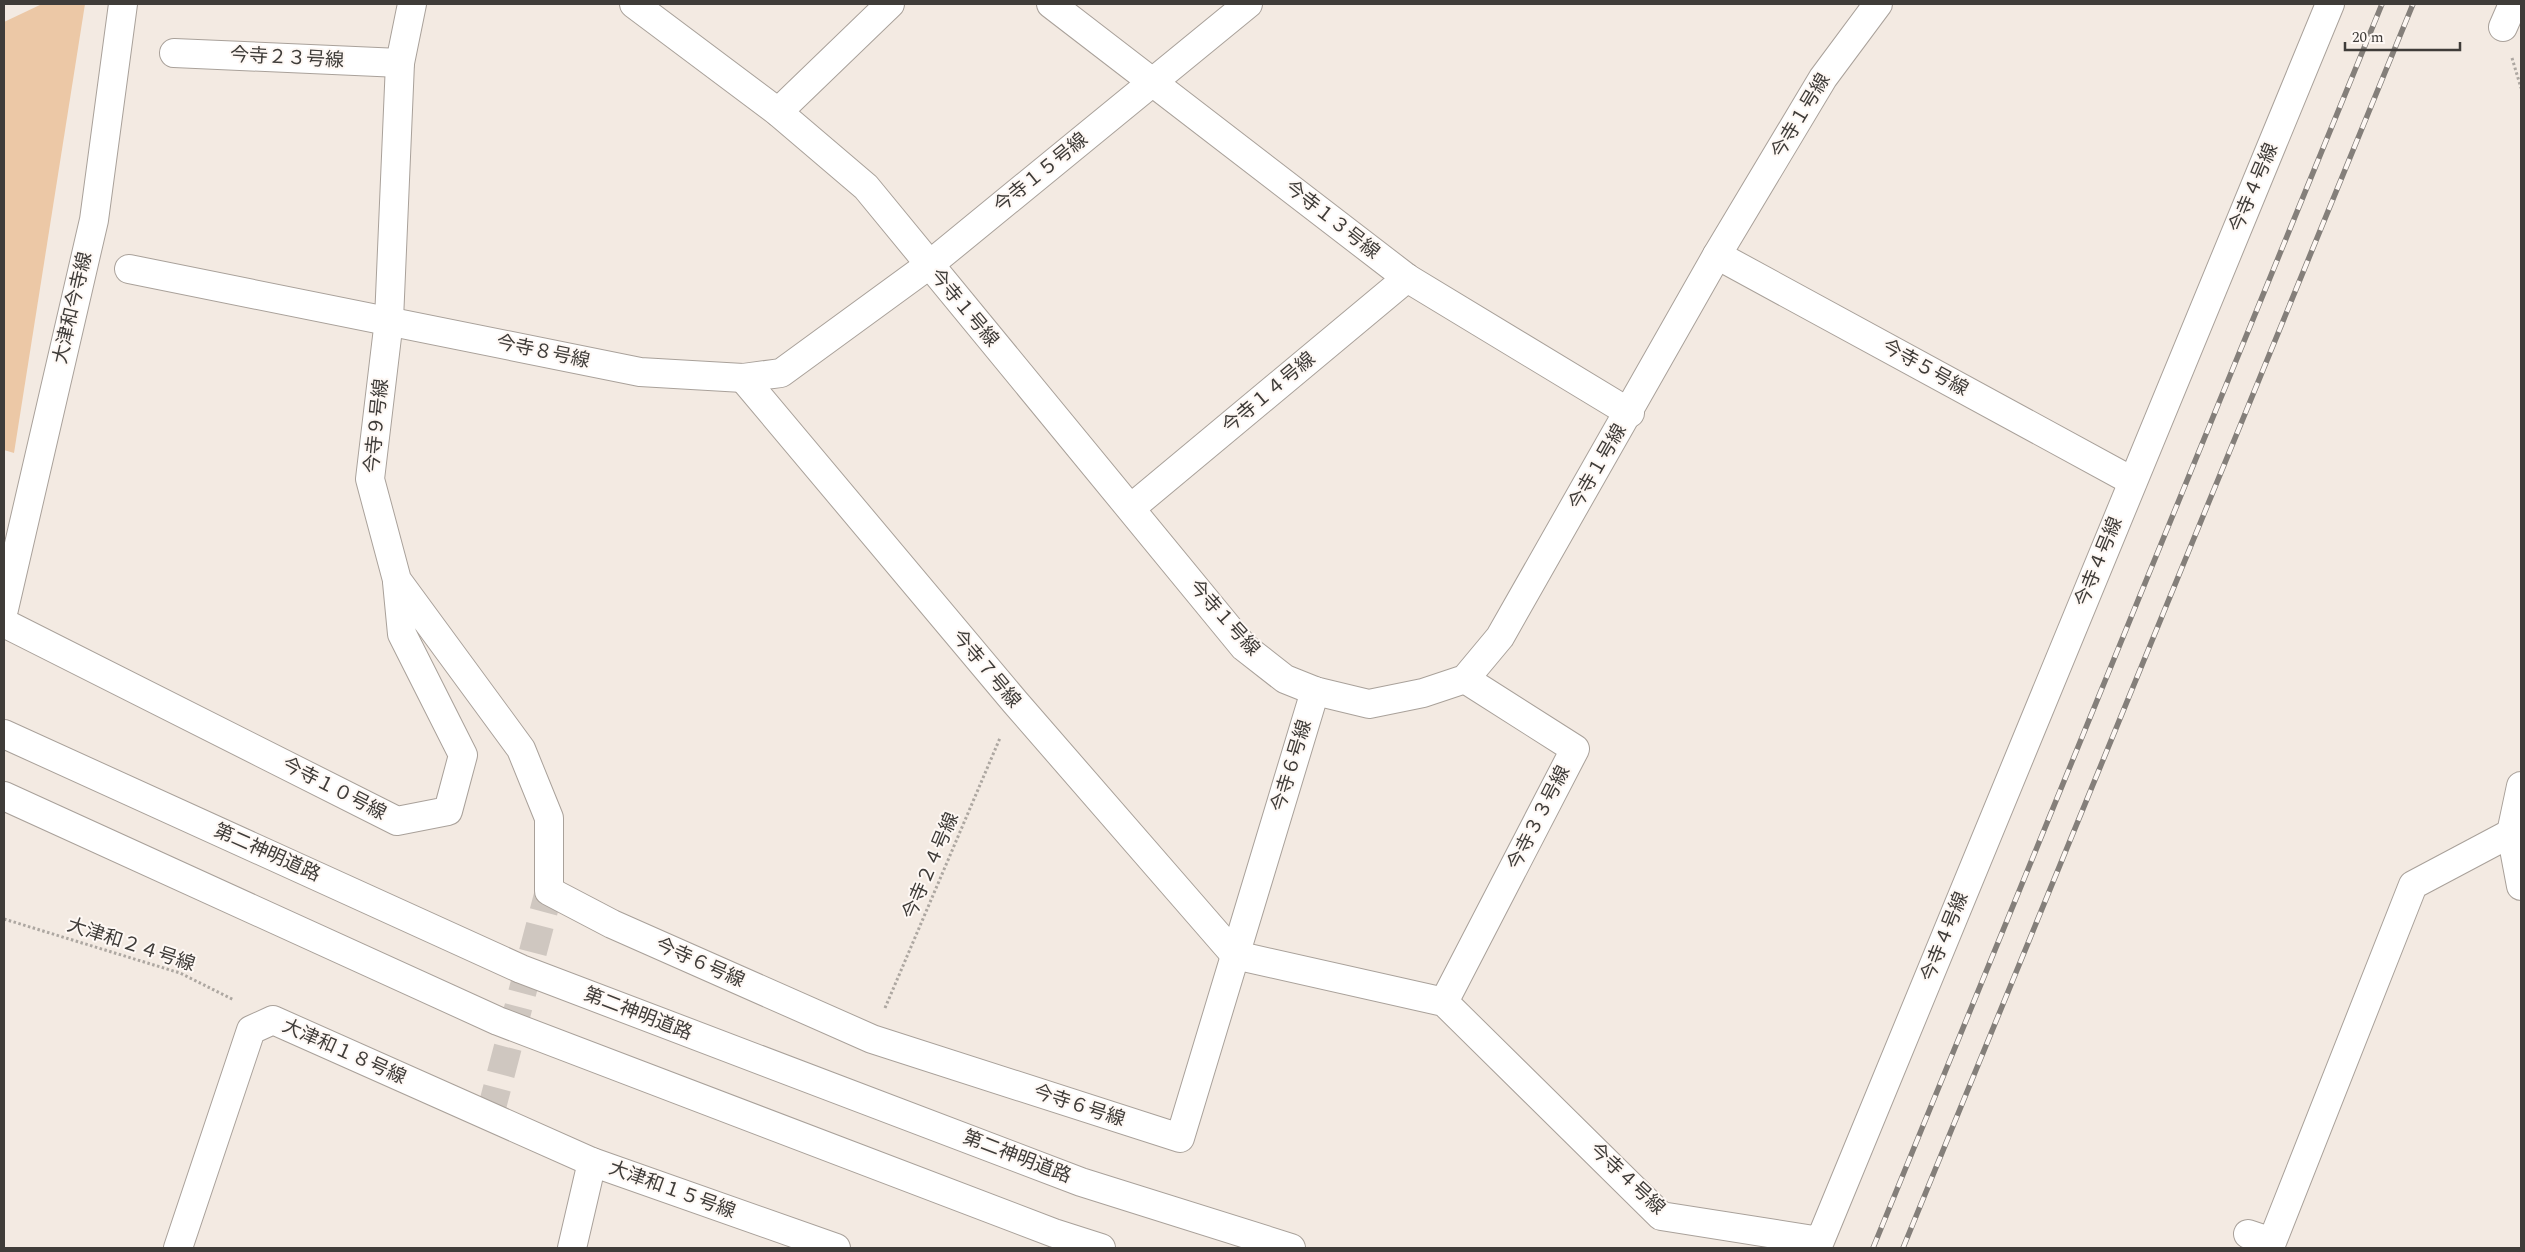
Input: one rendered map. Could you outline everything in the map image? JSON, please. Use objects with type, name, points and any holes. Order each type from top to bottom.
[{"type":"main road","name":"大津和今寺線","points":[[4,608],[94,220],[122,4]]},
{"type":"main road","name":"今寺９号線","points":[[412,4],[400,63],[389,320],[370,480],[397,580],[521,749],[549,818],[549,891]]},
{"type":"main road","name":"今寺１号線","points":[[634,4],[778,112],[866,187],[1244,646],[1286,679],[1315,691],[1369,704],[1423,693],[1465,679],[1500,637],[1630,413],[1717,255],[1823,78],[1878,4]]},
{"type":"main road","points":[[778,112],[890,4]]},
{"type":"main road","name":"今寺１３号線","points":[[1050,4],[1407,278],[1630,413]]},
{"type":"main road","name":"今寺１５号線","points":[[929,265],[1248,4]]},
{"type":"main road","name":"今寺４号線","points":[[1444,1002],[1661,1216],[1819,1245],[2330,4]]},
{"type":"main road","name":"今寺２３号線","points":[[174,53],[400,63]]},
{"type":"main road","name":"今寺５号線","points":[[1717,255],[2132,481]]},
{"type":"main road","name":"今寺８号線","points":[[129,268],[640,372],[743,378],[781,373],[929,265]]},
{"type":"main road","name":"今寺１４号線","points":[[1131,508],[1407,278]]},
{"type":"main road","name":"今寺７号線","points":[[743,378],[1014,702],[1235,954]]},
{"type":"main road","name":"今寺１０号線","points":[[4,623],[397,821],[448,811],[463,756],[402,634],[397,580]]},
{"type":"main road","name":"今寺３３号線","points":[[1444,1002],[1575,748],[1465,679]]},
{"type":"main road","name":"今寺６号線","points":[[549,891],[612,924],[872,1040],[1180,1138],[1315,691]]},
{"type":"main road","name":"第二神明道路","points":[[4,734],[521,969],[1081,1182],[1291,1248]]},
{"type":"main road","points":[[2521,786],[2511,833],[2521,886]]},
{"type":"main road","points":[[4,796],[498,1021],[1054,1233],[1101,1248]]},
{"type":"main road","points":[[2248,1234],[2272,1242],[2413,885],[2511,833]]},
{"type":"main road","points":[[1235,954],[1444,1002]]},
{"type":"main road","name":"大津和１８号線","points":[[178,1248],[251,1030],[272,1020],[592,1162]]},
{"type":"main road","name":"大津和１５号線","points":[[572,1248],[592,1162],[836,1248]]},
{"type":"path","name":"今寺２４号線","points":[[872,1040],[1014,702]]},
{"type":"path","name":"大津和２４号線","points":[[4,919],[180,973],[272,1020]]},
{"type":"shaded area","points":[[42,4],[85,4],[14,453],[4,450],[4,22]]},
{"type":"tunnel","points":[[490,1115],[549,891]]},
{"type":"railway","points":[[1873,1248],[2382,4]]},
{"type":"railway","points":[[1903,1248],[2413,4]]}]
